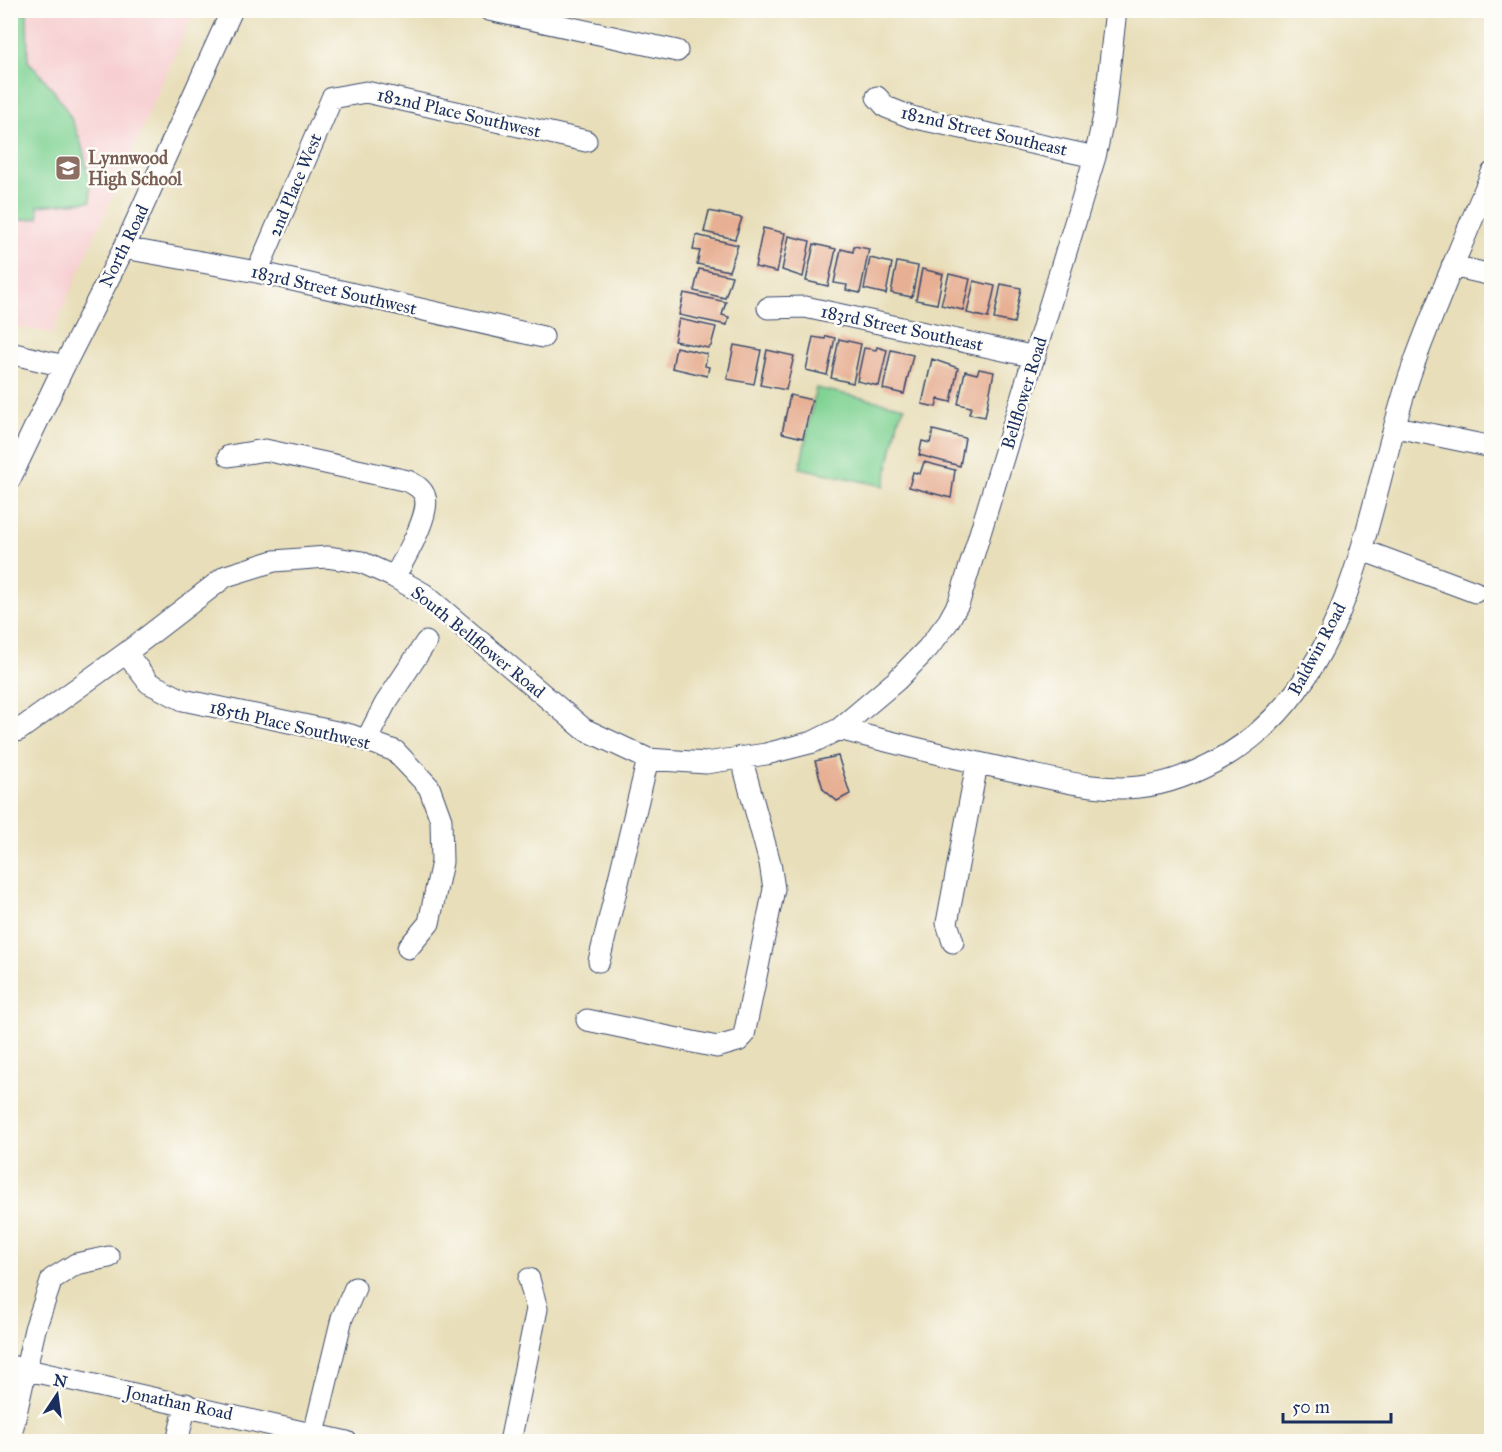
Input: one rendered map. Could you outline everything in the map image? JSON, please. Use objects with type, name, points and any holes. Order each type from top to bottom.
[{"type":"street","name":"North Road","points":[[10,479],[124,248],[232,10]]},
{"type":"street","points":[[489,10],[677,51]]},
{"type":"street","name":"Bellflower Road","points":[[839,729],[897,680],[928,648],[948,622],[959,602],[1095,157],[1104,116],[1116,10]]},
{"type":"street","name":"182nd Place Southwest","points":[[332,98],[366,92],[586,141]]},
{"type":"street","name":"2nd Place West","points":[[257,272],[332,98]]},
{"type":"street","name":"182nd Street Southeast","points":[[877,98],[886,107],[911,117],[1095,157]]},
{"type":"street","name":"Baldwin Road","points":[[839,729],[977,764],[1073,783],[1119,788],[1168,783],[1210,765],[1261,732],[1290,702],[1324,644],[1362,550],[1412,369],[1491,173]]},
{"type":"street","name":"183rd Street Southwest","points":[[124,248],[257,272],[543,338]]},
{"type":"street","points":[[1452,266],[1491,275]]},
{"type":"street","name":"183rd Street Southeast","points":[[768,308],[805,307],[1035,357]]},
{"type":"street","points":[[10,353],[64,366]]},
{"type":"street","points":[[1396,427],[1491,447]]},
{"type":"street","points":[[229,456],[265,450],[408,481],[420,488],[426,499],[424,513],[404,561],[394,577]]},
{"type":"street","points":[[1362,550],[1475,592]]},
{"type":"street","name":"South Bellflower Road","points":[[10,733],[19,730],[126,653],[226,576],[274,561],[327,556],[361,562],[424,594],[584,729],[648,759],[706,763],[741,758],[813,742],[839,729]]},
{"type":"street","points":[[366,741],[385,704],[426,642]]},
{"type":"street","name":"185th Place Southwest","points":[[126,653],[149,683],[183,700],[351,735],[395,751],[429,787],[441,820],[442,862],[429,923],[408,948]]},
{"type":"street","points":[[587,1020],[717,1047],[738,1041],[744,1035],[774,889],[770,863],[741,758]]},
{"type":"street","points":[[599,961],[648,759]]},
{"type":"street","points":[[953,942],[947,923],[977,764]]},
{"type":"street","points":[[10,1440],[18,1368],[35,1329],[52,1279],[76,1264],[109,1257]]},
{"type":"street","points":[[510,1442],[537,1309],[529,1279]]},
{"type":"street","points":[[313,1438],[342,1318],[354,1288]]},
{"type":"street","name":"Jonathan Road","points":[[18,1368],[186,1404],[313,1438],[347,1442]]},
{"type":"street","points":[[177,1442],[186,1404]]},
{"type":"shaded area","name":"Lynnwood High School","points":[[10,11],[194,11],[52,333],[11,326]]},
{"type":"green space","points":[[10,11],[27,11],[28,61],[55,92],[74,124],[85,159],[91,201],[38,206],[39,218],[11,221]]},
{"type":"green space","points":[[816,388],[905,407],[899,417],[884,486],[800,468]]},
{"type":"building","points":[[709,211],[742,218],[735,239],[704,232]]},
{"type":"building","points":[[763,228],[785,233],[777,272],[755,267]]},
{"type":"building","points":[[696,235],[738,245],[729,271],[697,264],[700,251],[693,250]]},
{"type":"building","points":[[789,236],[810,241],[803,277],[782,270]]},
{"type":"building","points":[[814,244],[836,249],[828,286],[806,281]]},
{"type":"building","points":[[854,246],[869,249],[860,293],[846,290],[847,285],[834,283],[841,249],[853,252]]},
{"type":"building","points":[[870,258],[892,263],[886,294],[864,289]]},
{"type":"building","points":[[897,262],[918,266],[912,297],[891,293]]},
{"type":"building","points":[[699,269],[732,276],[725,298],[694,291]]},
{"type":"building","points":[[922,269],[943,274],[937,304],[916,300]]},
{"type":"building","points":[[949,274],[970,279],[963,310],[941,305]]},
{"type":"building","points":[[974,281],[995,286],[988,318],[967,313]]},
{"type":"building","points":[[1001,284],[1021,288],[1014,323],[994,319]]},
{"type":"building","points":[[684,293],[726,302],[722,315],[729,317],[727,325],[679,315]]},
{"type":"building","points":[[679,319],[716,327],[711,346],[708,348],[674,341]]},
{"type":"building","points":[[826,336],[835,338],[827,375],[806,370],[813,337],[825,339]]},
{"type":"building","points":[[839,339],[861,344],[853,383],[831,378]]},
{"type":"building","points":[[734,345],[761,350],[754,384],[727,379]]},
{"type":"building","points":[[676,347],[707,354],[705,366],[709,367],[707,376],[672,368]]},
{"type":"building","points":[[877,347],[887,350],[879,386],[857,381],[864,348],[876,350]]},
{"type":"building","points":[[767,350],[794,356],[786,390],[760,385]]},
{"type":"building","points":[[891,350],[913,355],[904,394],[883,389]]},
{"type":"building","points":[[932,359],[958,368],[951,402],[938,399],[936,407],[922,404]]},
{"type":"building","points":[[979,369],[994,372],[985,417],[969,414],[971,407],[958,404],[965,371],[977,374]]},
{"type":"building","points":[[790,395],[812,400],[803,438],[782,433]]},
{"type":"building","points":[[933,430],[965,438],[960,466],[919,455],[922,441],[930,443]]},
{"type":"building","points":[[924,462],[955,470],[951,498],[909,487],[913,472],[920,474]]},
{"type":"building","points":[[838,756],[850,794],[837,801],[823,789],[815,761]]},
{"type":"place","name":"Lynnwood High School","points":[[68,168]]}]
